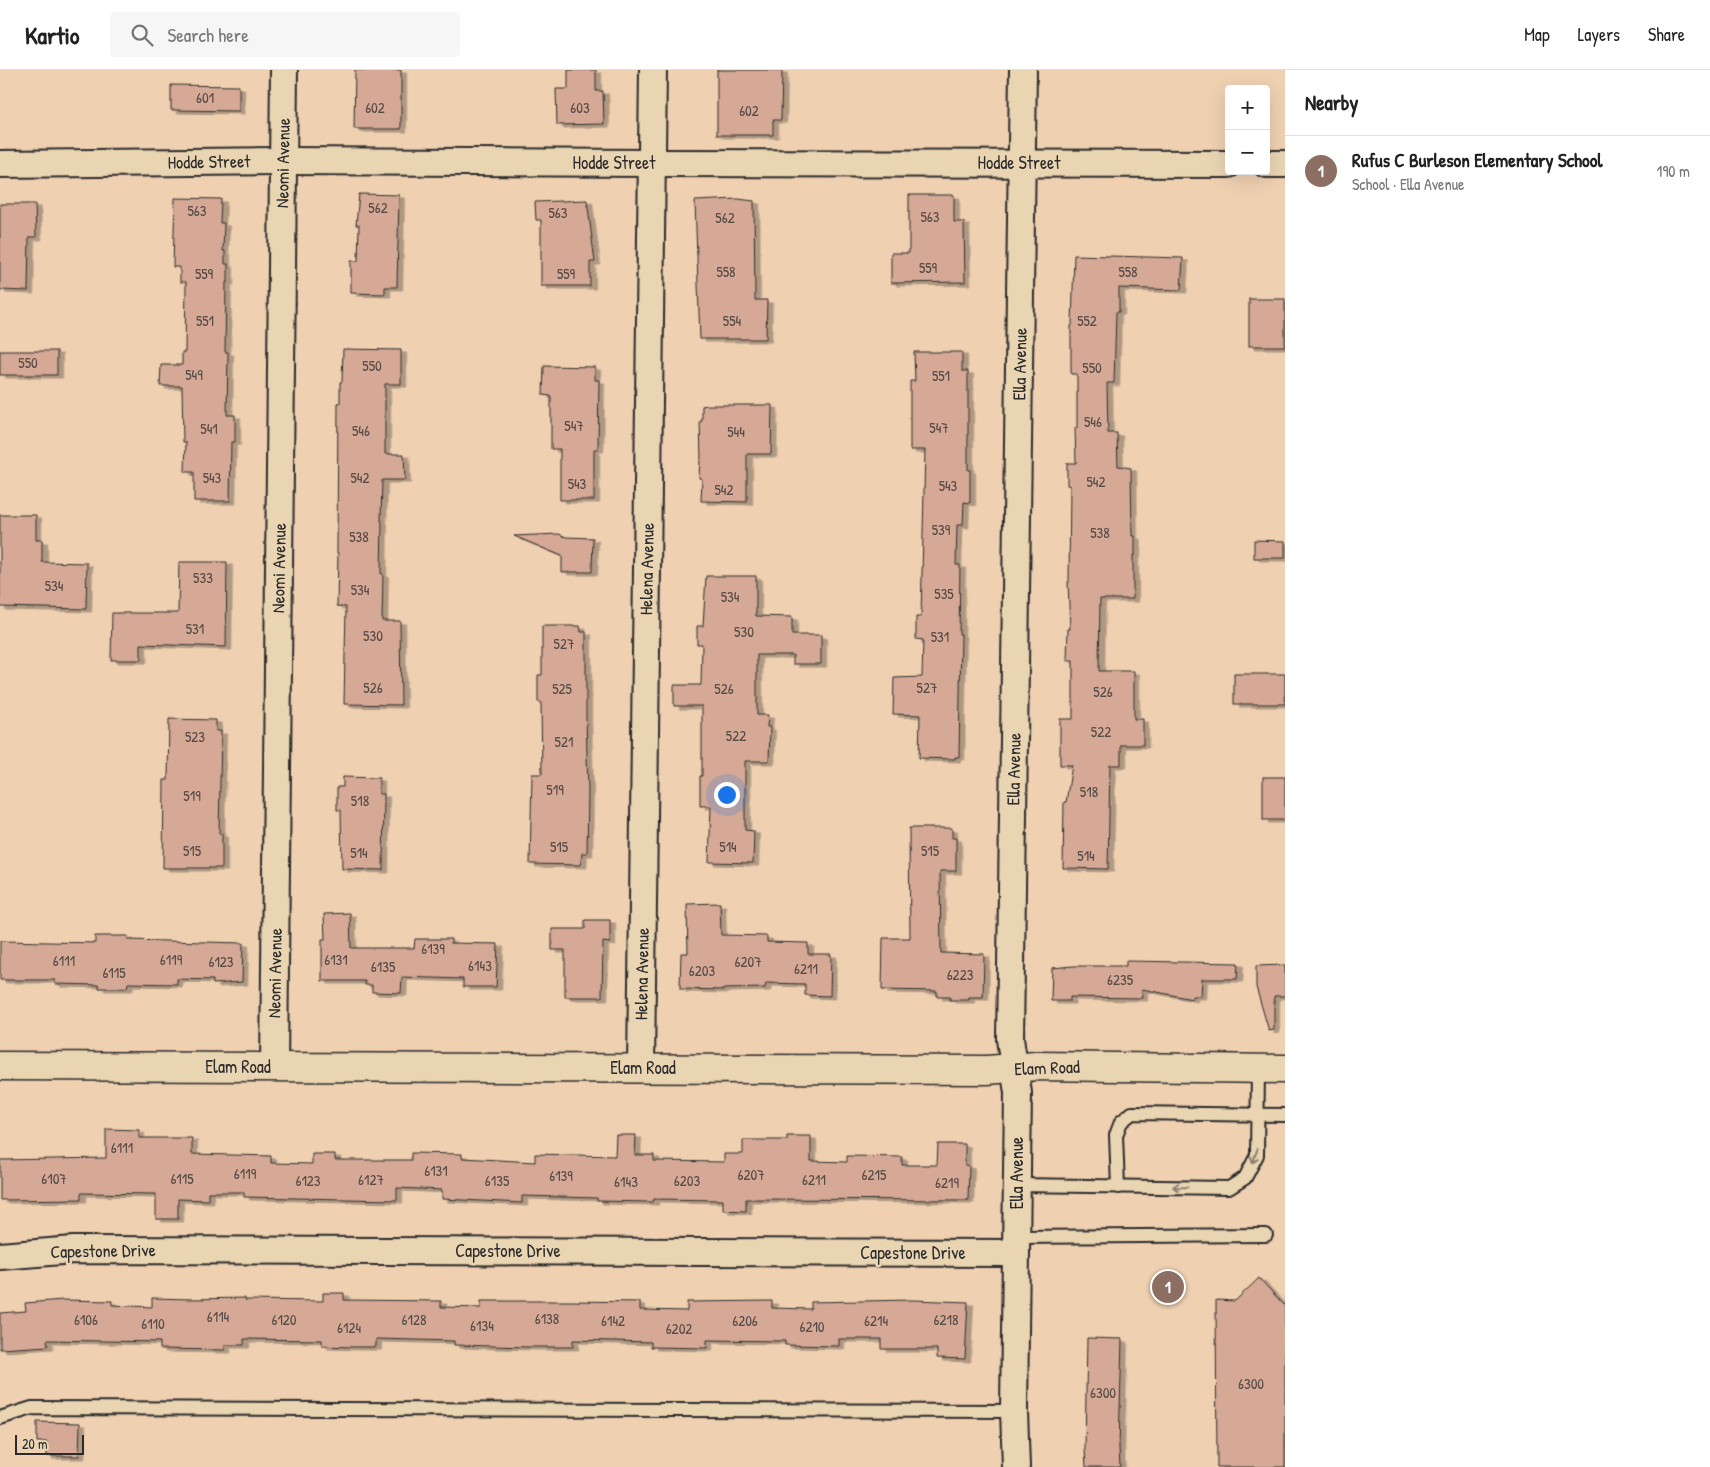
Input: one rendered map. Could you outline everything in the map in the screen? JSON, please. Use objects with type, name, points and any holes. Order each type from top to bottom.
[{"type":"street","name":"Neomi Avenue","points":[[274,1067],[284,70]]},
{"type":"street","name":"Helena Avenue","points":[[641,1068],[653,70]]},
{"type":"street","name":"Ella Avenue","points":[[1016,1467],[1014,1411],[1018,1093],[1010,1040],[1023,70]]},
{"type":"street","name":"Hodde Street","points":[[0,164],[283,161],[1225,164]]},
{"type":"street","points":[[1270,164],[1285,164]]},
{"type":"street","name":"Elam Road","points":[[0,1066],[987,1070],[1036,1066],[1285,1069]]},
{"type":"street","name":"Capestone Drive","points":[[0,1256],[74,1250],[1017,1245]]},
{"type":"lane","points":[[1017,1185],[1229,1188],[1244,1178],[1258,1155],[1258,1069]]},
{"type":"lane","points":[[1118,1186],[1116,1135],[1120,1122],[1132,1113],[1285,1115]]},
{"type":"lane","points":[[1017,1245],[1266,1235]]},
{"type":"lane","points":[[0,1418],[32,1408],[1014,1411]]},
{"type":"building","points":[[355,70],[401,70],[401,129],[354,129]]},
{"type":"building","points":[[568,70],[596,70],[596,91],[603,91],[604,124],[557,125],[556,89],[568,89]]},
{"type":"building","points":[[717,70],[782,70],[781,120],[773,120],[773,135],[717,135]]},
{"type":"building","points":[[171,85],[239,86],[239,111],[171,110]]},
{"type":"building","points":[[359,194],[399,195],[397,287],[385,287],[385,294],[351,293],[351,261],[358,261],[359,225],[356,225]]},
{"type":"building","points":[[909,195],[954,195],[954,222],[964,222],[965,282],[891,283],[891,253],[909,253]]},
{"type":"building","points":[[175,198],[221,199],[220,223],[224,223],[223,251],[225,251],[225,264],[228,264],[225,352],[228,352],[227,415],[235,415],[235,442],[231,442],[230,501],[194,501],[194,472],[185,472],[186,442],[183,442],[182,386],[160,386],[161,365],[182,365],[182,352],[185,352],[186,282],[180,282],[180,267],[173,267]]},
{"type":"building","points":[[738,199],[754,201],[755,300],[767,300],[766,339],[700,339],[695,201]]},
{"type":"building","points":[[587,200],[595,262],[590,262],[590,286],[541,286],[541,220],[536,220],[535,202]]},
{"type":"building","points":[[0,204],[35,204],[36,237],[29,237],[28,291],[0,290]]},
{"type":"building","points":[[1074,255],[1183,258],[1181,290],[1119,288],[1119,312],[1116,312],[1114,383],[1107,383],[1108,433],[1117,433],[1118,466],[1131,468],[1132,536],[1135,536],[1135,555],[1133,555],[1133,599],[1100,599],[1099,671],[1134,671],[1134,719],[1143,719],[1143,745],[1121,745],[1121,765],[1110,765],[1108,869],[1063,868],[1064,802],[1066,802],[1072,765],[1060,765],[1060,719],[1073,719],[1073,661],[1067,661],[1068,629],[1070,629],[1068,582],[1070,486],[1067,485],[1067,463],[1076,463],[1077,374],[1071,374]]},
{"type":"building","points":[[1249,299],[1285,299],[1285,346],[1249,346]]},
{"type":"building","points":[[343,349],[401,350],[401,384],[385,384],[385,454],[404,454],[405,480],[382,480],[381,574],[383,574],[382,621],[400,621],[401,705],[344,704],[346,607],[337,606],[338,403],[340,403],[340,382],[342,382]]},
{"type":"building","points":[[0,351],[57,351],[57,375],[0,375]]},
{"type":"building","points":[[914,352],[962,352],[962,371],[968,371],[970,503],[964,502],[963,525],[957,525],[956,565],[960,565],[959,634],[961,634],[959,757],[955,757],[955,759],[919,758],[920,715],[893,714],[894,678],[922,677],[923,640],[916,639],[916,617],[921,617],[925,450],[910,450],[910,381],[915,381]]},
{"type":"building","points":[[544,366],[595,367],[595,380],[599,380],[598,449],[594,449],[594,500],[560,500],[560,449],[551,449],[551,396],[543,395]]},
{"type":"building","points":[[772,405],[771,454],[747,454],[747,502],[701,501],[702,479],[699,478],[701,459],[700,421],[702,421],[702,406]]},
{"type":"building","points":[[0,515],[36,515],[36,540],[42,540],[42,562],[87,563],[86,609],[0,607]]},
{"type":"building","points":[[559,534],[566,537],[593,538],[592,572],[562,572],[562,556],[514,536]]},
{"type":"building","points":[[1254,540],[1285,541],[1285,558],[1254,558]]},
{"type":"building","points":[[179,562],[227,562],[226,647],[141,644],[141,660],[111,660],[112,613],[178,613]]},
{"type":"building","points":[[706,576],[756,576],[756,616],[792,617],[792,635],[821,635],[821,664],[793,664],[793,655],[757,655],[757,715],[768,715],[767,727],[770,727],[769,761],[745,761],[745,830],[754,831],[753,863],[709,862],[711,806],[700,806],[702,706],[674,706],[674,685],[701,685],[702,644],[697,644],[697,626],[703,626]]},
{"type":"building","points":[[542,626],[580,626],[581,632],[586,632],[587,853],[582,853],[581,865],[530,864],[532,774],[542,774],[541,702],[538,702],[538,675],[542,675]]},
{"type":"building","points":[[1234,674],[1285,674],[1285,704],[1234,704]]},
{"type":"building","points":[[169,719],[216,720],[216,731],[221,731],[219,834],[222,834],[222,868],[163,868],[164,780],[168,780]]},
{"type":"building","points":[[343,777],[379,778],[379,794],[384,794],[383,870],[342,869],[341,810],[337,810],[337,787],[343,787]]},
{"type":"building","points":[[1263,777],[1285,777],[1285,820],[1263,820]]},
{"type":"building","points":[[909,828],[952,828],[952,838],[956,838],[956,871],[940,871],[941,953],[984,954],[983,997],[969,997],[969,1000],[950,1000],[950,997],[937,997],[937,991],[882,990],[883,938],[910,938]]},
{"type":"building","points":[[720,903],[721,935],[767,936],[767,942],[808,943],[808,954],[831,954],[830,996],[805,995],[805,984],[766,983],[765,988],[724,990],[680,989],[681,953],[688,953],[687,904]]},
{"type":"building","points":[[350,913],[351,948],[414,948],[415,939],[451,939],[451,943],[498,944],[496,987],[463,987],[463,979],[402,977],[401,993],[372,992],[372,985],[365,985],[365,981],[322,981],[322,939],[325,939],[324,914]]},
{"type":"building","points":[[585,920],[610,920],[610,943],[603,942],[602,997],[565,997],[565,950],[552,950],[552,929],[585,929]]},
{"type":"building","points":[[95,936],[128,936],[128,940],[243,943],[242,982],[213,984],[213,980],[177,979],[177,984],[128,983],[127,988],[99,988],[99,985],[55,984],[55,980],[0,980],[0,941],[95,943]]},
{"type":"building","points":[[1126,961],[1238,963],[1237,979],[1202,979],[1201,996],[1192,996],[1192,999],[1142,989],[1142,998],[1070,997],[1070,1001],[1051,1001],[1052,968],[1126,966]]},
{"type":"building","points":[[1285,965],[1285,996],[1274,996],[1274,1030],[1269,1031],[1256,987],[1256,966]]},
{"type":"building","points":[[106,1129],[139,1130],[139,1138],[192,1138],[192,1154],[271,1156],[271,1163],[312,1164],[312,1154],[335,1154],[335,1160],[411,1160],[411,1153],[462,1154],[462,1158],[535,1162],[535,1154],[615,1156],[616,1135],[636,1135],[635,1155],[654,1155],[654,1161],[724,1162],[724,1154],[743,1154],[743,1140],[787,1140],[787,1136],[811,1136],[811,1161],[847,1162],[847,1156],[902,1157],[902,1165],[937,1165],[938,1144],[965,1144],[965,1165],[969,1166],[968,1200],[746,1199],[746,1211],[723,1210],[723,1200],[654,1199],[653,1202],[597,1201],[597,1198],[522,1196],[522,1203],[442,1199],[442,1190],[397,1188],[397,1200],[244,1197],[244,1192],[208,1192],[208,1200],[178,1199],[178,1219],[156,1219],[156,1194],[81,1193],[81,1199],[0,1200],[0,1160],[106,1158]]},
{"type":"building","points":[[1259,1278],[1285,1306],[1285,1467],[1217,1467],[1216,1300],[1235,1301]]},
{"type":"building","points":[[323,1293],[344,1293],[344,1300],[441,1301],[441,1307],[481,1308],[481,1301],[640,1302],[640,1310],[687,1311],[687,1302],[772,1301],[772,1308],[811,1309],[811,1302],[913,1300],[968,1302],[965,1359],[937,1358],[937,1349],[881,1349],[881,1339],[839,1339],[839,1346],[785,1345],[785,1341],[707,1340],[707,1348],[651,1347],[651,1342],[573,1340],[573,1347],[529,1347],[454,1345],[454,1341],[376,1339],[376,1347],[353,1347],[322,1346],[322,1340],[244,1339],[244,1345],[225,1345],[225,1350],[160,1349],[160,1342],[47,1340],[48,1346],[0,1349],[0,1313],[26,1311],[25,1303],[63,1300],[112,1301],[112,1305],[152,1307],[152,1298],[245,1298],[245,1300],[323,1301]]},
{"type":"building","points":[[1087,1338],[1122,1339],[1120,1467],[1086,1467]]},
{"type":"building","points":[[37,1422],[80,1423],[79,1456],[47,1456],[47,1442],[37,1442]]},
{"type":"place","name":"Rufus C Burleson Elementary School","points":[[1168,1287]]}]
